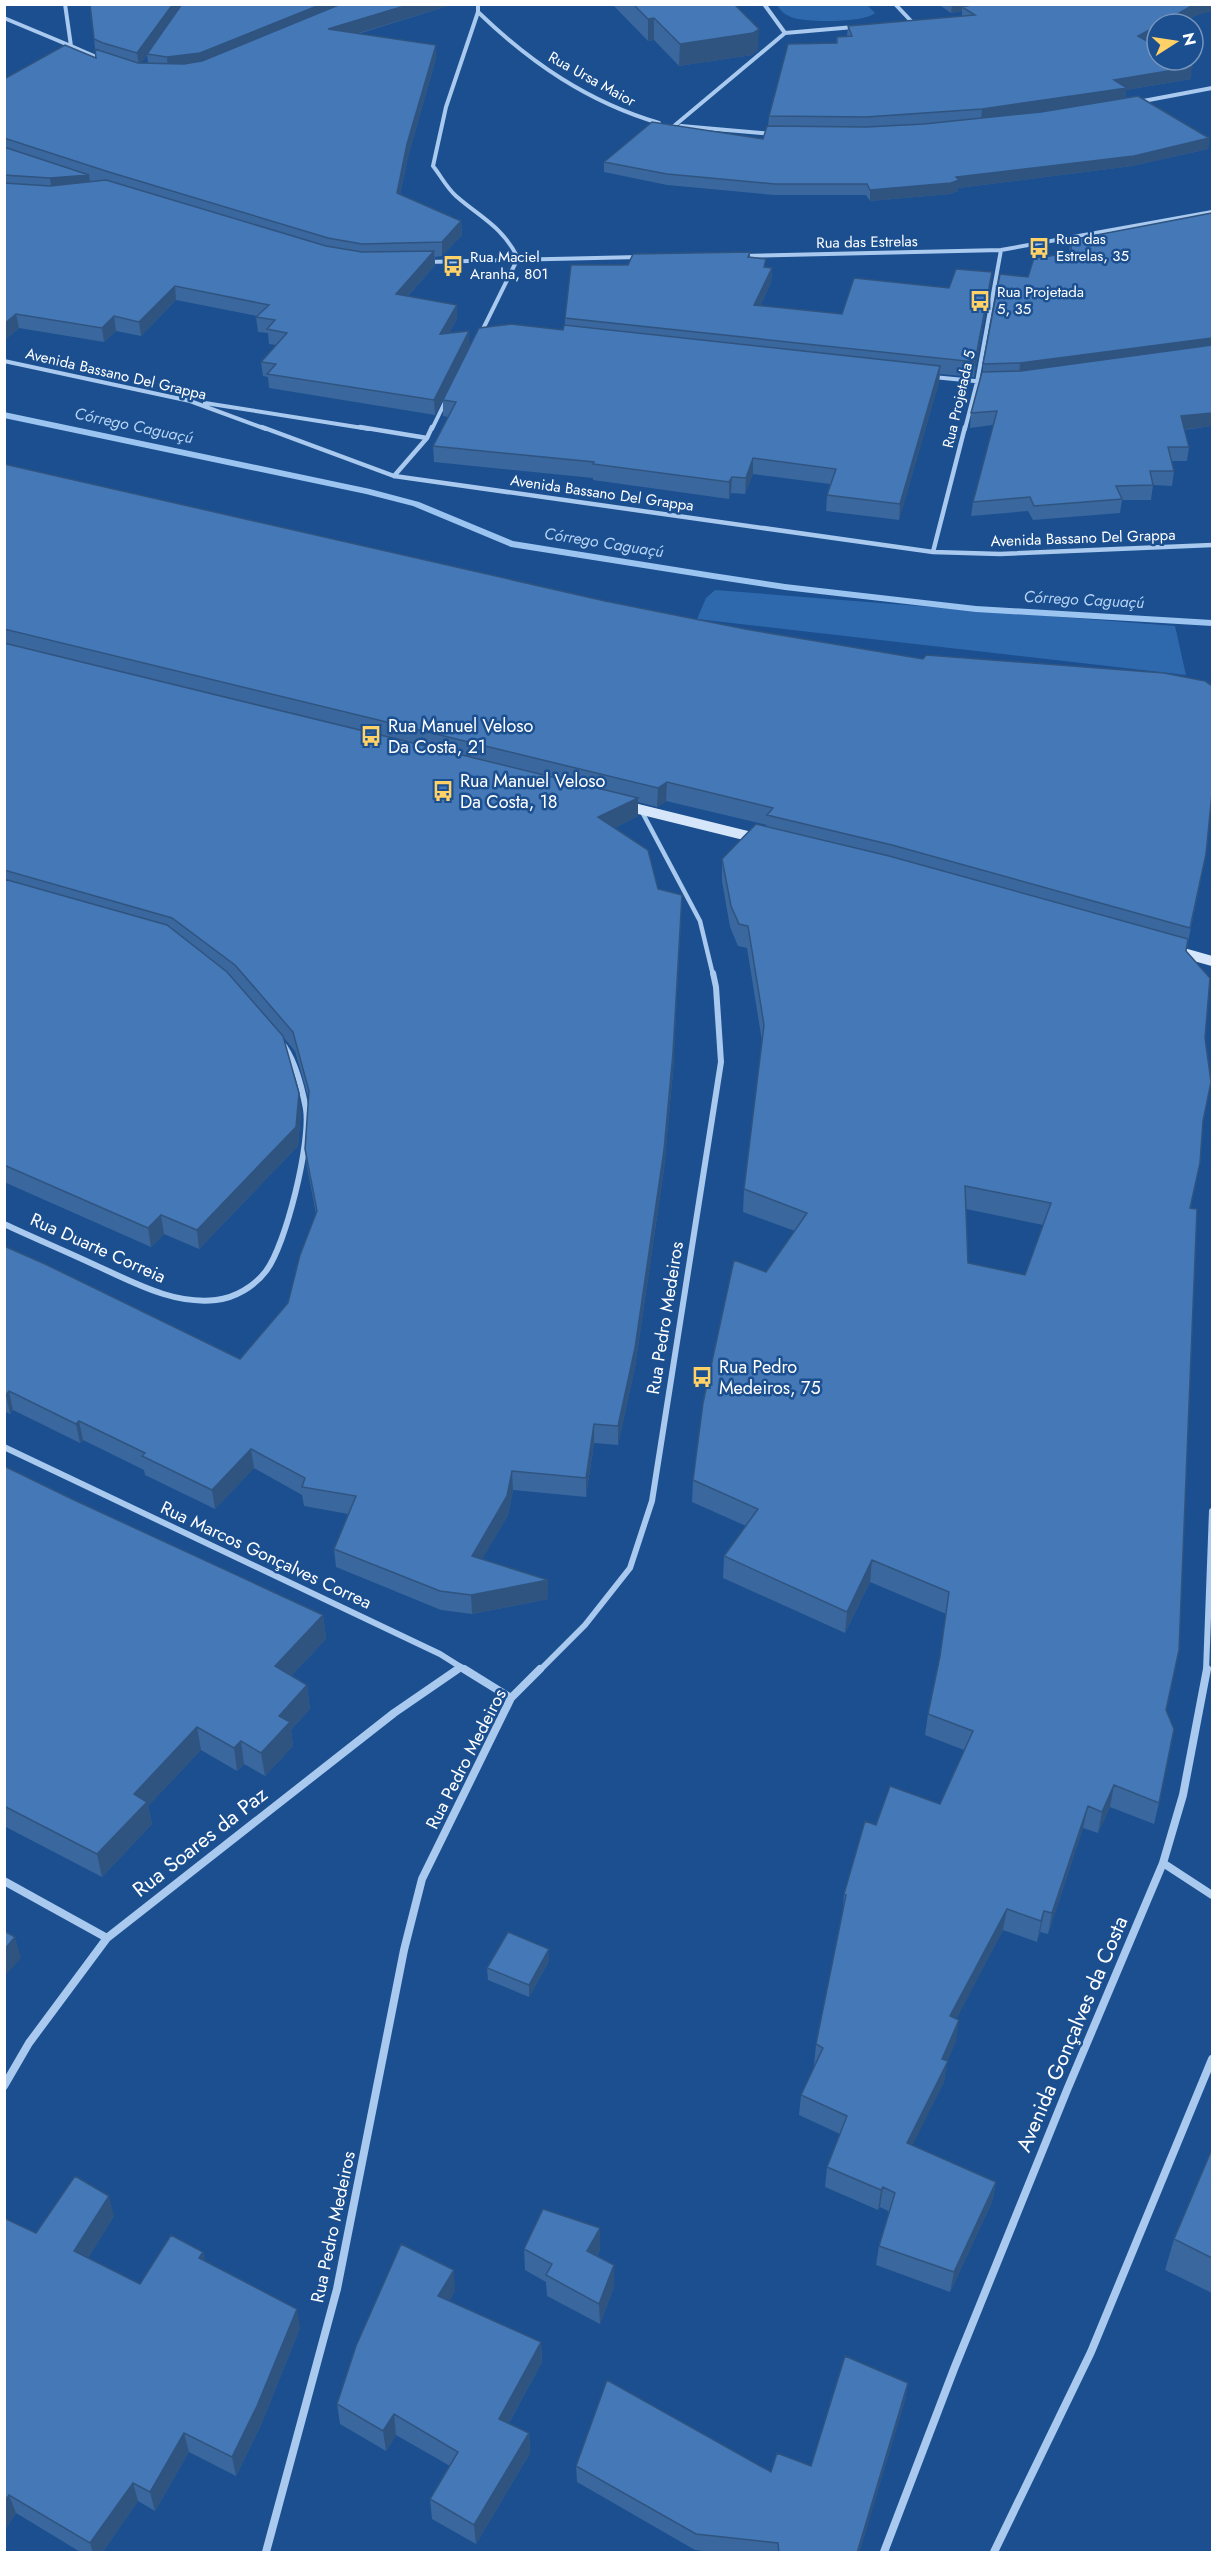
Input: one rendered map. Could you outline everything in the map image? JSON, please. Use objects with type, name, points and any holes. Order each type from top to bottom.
[{"type":"main road","points":[[607,801],[776,843]]},
{"type":"main road","points":[[1166,948],[1212,961]]},
{"type":"street","points":[[65,4],[71,46]]},
{"type":"street","points":[[478,4],[478,12],[454,75],[433,166],[447,186],[505,234],[511,241],[518,258],[479,338]]},
{"type":"street","points":[[764,4],[785,33]]},
{"type":"street","points":[[895,4],[912,22]]},
{"type":"street","name":"Rua Ursa Maior","points":[[478,12],[512,44],[539,64],[584,92],[640,119],[674,126],[780,135]]},
{"type":"street","points":[[4,18],[105,61]]},
{"type":"street","points":[[901,23],[922,21]]},
{"type":"street","points":[[674,126],[785,33],[858,27]]},
{"type":"street","points":[[1130,103],[1212,88]]},
{"type":"street","name":"Rua das Estrelas","points":[[737,256],[1001,250],[1212,212]]},
{"type":"street","name":"Rua Projetada 5","points":[[933,552],[977,382],[1001,250]]},
{"type":"street","points":[[426,262],[518,258],[645,257]]},
{"type":"street","points":[[484,328],[496,329]]},
{"type":"street","name":"Avenida Bassano Del Grappa","points":[[4,361],[190,400],[394,476],[933,552],[1000,554],[1212,545]]},
{"type":"street","points":[[930,377],[988,381]]},
{"type":"street","points":[[394,476],[427,438],[448,398]]},
{"type":"street","points":[[190,400],[427,438]]},
{"type":"street","name":"Rua Pedro Medeiros","points":[[266,2553],[337,2289],[404,1950],[422,1879],[511,1698],[585,1625],[630,1568],[652,1501],[721,1062],[716,987],[700,921],[641,809]]},
{"type":"street","name":"Rua Duarte Correia","points":[[4,1224],[158,1293],[187,1299],[216,1300],[241,1293],[266,1272],[281,1243],[302,1164],[306,1111],[290,1052],[276,1036]]},
{"type":"street","name":"Rua Marcos Gonçalves Correa","points":[[4,1447],[440,1654],[511,1698]]},
{"type":"street","name":"Avenida Gonçalves da Costa","points":[[884,2553],[954,2369],[1163,1863],[1183,1795],[1208,1662],[1212,1511]]},
{"type":"street","name":"Rua Soares da Paz","points":[[4,2086],[29,2043],[107,1938],[394,1713],[461,1666]]},
{"type":"street","points":[[1163,1863],[1212,1895]]},
{"type":"street","points":[[4,1881],[107,1938]]},
{"type":"street","points":[[994,2553],[1091,2352],[1212,2059]]},
{"type":"shaded area","points":[[777,5],[867,5],[875,13],[859,19],[808,20],[789,16]]},
{"type":"shaded area","points":[[715,590],[1175,626],[1186,675],[697,619],[706,598]]},
{"type":"building","points":[[90,4],[173,4],[137,53],[94,39]]},
{"type":"building","points":[[182,4],[322,4],[200,53],[167,57],[147,54]]},
{"type":"building","points":[[341,4],[411,4],[328,29],[436,45],[407,144],[397,193],[461,221],[442,242],[362,244],[328,238],[4,138],[4,79],[65,45],[96,58],[95,49],[138,63],[184,64],[202,61]]},
{"type":"building","points":[[633,4],[734,4],[759,29],[753,33],[680,44],[654,18],[648,19]]},
{"type":"building","points":[[976,4],[1195,4],[1181,12],[1145,12],[1145,32],[1138,36],[1145,40],[1145,72],[1162,72],[1114,80],[1127,88],[982,109],[866,117],[769,116],[788,44],[837,43],[837,37],[852,36],[848,26],[975,15],[962,7]]},
{"type":"building","points":[[1138,96],[1209,138],[1134,156],[956,177],[959,180],[951,183],[870,190],[867,184],[775,184],[667,174],[604,162],[652,122],[763,139],[767,126],[866,127],[924,124],[1041,112]]},
{"type":"building","points":[[4,147],[89,175],[50,178],[4,175]]},
{"type":"building","points":[[106,180],[326,246],[362,252],[434,251],[396,294],[457,305],[440,334],[469,331],[434,400],[267,374],[276,364],[261,362],[287,333],[267,329],[275,320],[256,317],[269,305],[175,286],[139,322],[114,316],[102,328],[16,314],[4,324],[4,183],[50,186]]},
{"type":"building","points":[[1212,213],[1212,338],[1020,363],[983,364],[1000,274],[1028,277],[1034,258],[1072,253],[1070,240]]},
{"type":"building","points":[[750,252],[748,257],[766,259],[764,267],[772,268],[754,305],[842,314],[854,278],[949,288],[956,269],[992,272],[975,362],[565,318],[571,265],[628,265],[633,254]]},
{"type":"building","points":[[511,324],[563,330],[564,325],[940,366],[900,504],[827,495],[836,469],[753,458],[746,478],[732,477],[729,482],[593,464],[594,462],[433,446],[456,402],[443,400],[479,328]]},
{"type":"building","points":[[1212,345],[1212,413],[1181,416],[1189,447],[1168,447],[1174,471],[1150,471],[1153,485],[1116,486],[1122,499],[1034,506],[1030,497],[973,502],[997,411],[971,413],[982,372],[1021,371]]},
{"type":"building","points":[[4,464],[605,601],[745,629],[923,659],[926,655],[1164,673],[1205,681],[1212,686],[1212,793],[1206,854],[1190,928],[892,845],[767,815],[773,808],[667,782],[658,788],[4,629]]},
{"type":"building","points":[[4,643],[638,798],[598,817],[648,850],[658,889],[682,895],[673,1053],[664,1150],[635,1348],[618,1426],[594,1424],[586,1478],[512,1471],[507,1496],[472,1556],[548,1580],[471,1595],[440,1591],[334,1549],[356,1496],[302,1487],[305,1478],[251,1449],[212,1490],[142,1456],[145,1453],[79,1421],[76,1424],[9,1391],[4,1395],[4,1246],[240,1359],[288,1303],[300,1255],[317,1211],[305,1149],[309,1091],[293,1032],[235,965],[172,918],[4,870]]},
{"type":"building","points":[[756,824],[889,856],[1188,939],[1186,951],[1210,978],[1205,1038],[1211,1082],[1203,1121],[1200,1163],[1190,1208],[1197,1209],[1179,1650],[1166,1710],[1174,1729],[1159,1803],[1114,1785],[1102,1812],[1088,1806],[1052,1913],[1044,1911],[1041,1921],[1007,1909],[950,2016],[959,2020],[942,2059],[948,2061],[907,2143],[996,2182],[954,2272],[879,2246],[895,2193],[883,2187],[881,2190],[827,2167],[847,2116],[801,2095],[823,2048],[816,2044],[846,1895],[844,1894],[865,1821],[876,1825],[890,1786],[940,1804],[973,1731],[928,1714],[940,1656],[949,1592],[872,1560],[847,1612],[724,1556],[758,1509],[693,1480],[703,1403],[734,1260],[766,1272],[807,1213],[744,1189],[764,1025],[748,926],[739,924],[731,906],[722,859]],"holes":[[[965,1186],[1051,1203],[1025,1275],[968,1263]]]},
{"type":"building","points":[[4,879],[167,925],[227,972],[283,1036],[299,1093],[296,1127],[197,1230],[161,1215],[148,1228],[4,1165]]},
{"type":"building","points":[[4,1466],[323,1615],[275,1666],[307,1685],[279,1716],[290,1722],[261,1753],[241,1741],[234,1748],[197,1727],[134,1794],[147,1802],[97,1854],[4,1806]]},
{"type":"building","points":[[4,1931],[15,1937],[4,1950]]},
{"type":"building","points":[[508,1932],[549,1949],[529,1985],[487,1968]]},
{"type":"building","points":[[1212,2149],[1212,2258],[1174,2239]]},
{"type":"building","points":[[75,2176],[109,2196],[74,2251],[140,2284],[171,2235],[203,2252],[199,2258],[297,2309],[257,2406],[232,2457],[184,2433],[150,2492],[133,2483],[90,2543],[9,2495],[4,2502],[4,2218],[36,2233]]},
{"type":"building","points":[[543,2209],[600,2228],[587,2251],[614,2265],[599,2304],[546,2275],[552,2264],[524,2249]]},
{"type":"building","points":[[401,2244],[454,2270],[438,2296],[541,2342],[499,2419],[529,2433],[474,2525],[430,2499],[458,2452],[394,2414],[383,2431],[337,2404],[356,2346]]},
{"type":"building","points":[[845,2356],[908,2383],[857,2553],[779,2553],[778,2543],[696,2534],[576,2466],[607,2380],[771,2472],[777,2453],[811,2466]]},
{"type":"waterway","name":"Córrego Caguaçú","points":[[4,415],[367,491],[416,504],[511,544],[785,587],[976,609],[1212,623]]},
{"type":"place","name":"Rua das Estrelas, 35","points":[[1039,248]]},
{"type":"place","name":"Rua Maciel Aranha, 801","points":[[453,266]]},
{"type":"place","name":"Rua Projetada 5, 35","points":[[980,301]]},
{"type":"place","name":"Rua Manuel Veloso Da Costa, 21","points":[[371,736]]},
{"type":"place","name":"Rua Manuel Veloso Da Costa, 18","points":[[443,791]]},
{"type":"place","name":"Rua Pedro Medeiros, 75","points":[[702,1377]]}]
